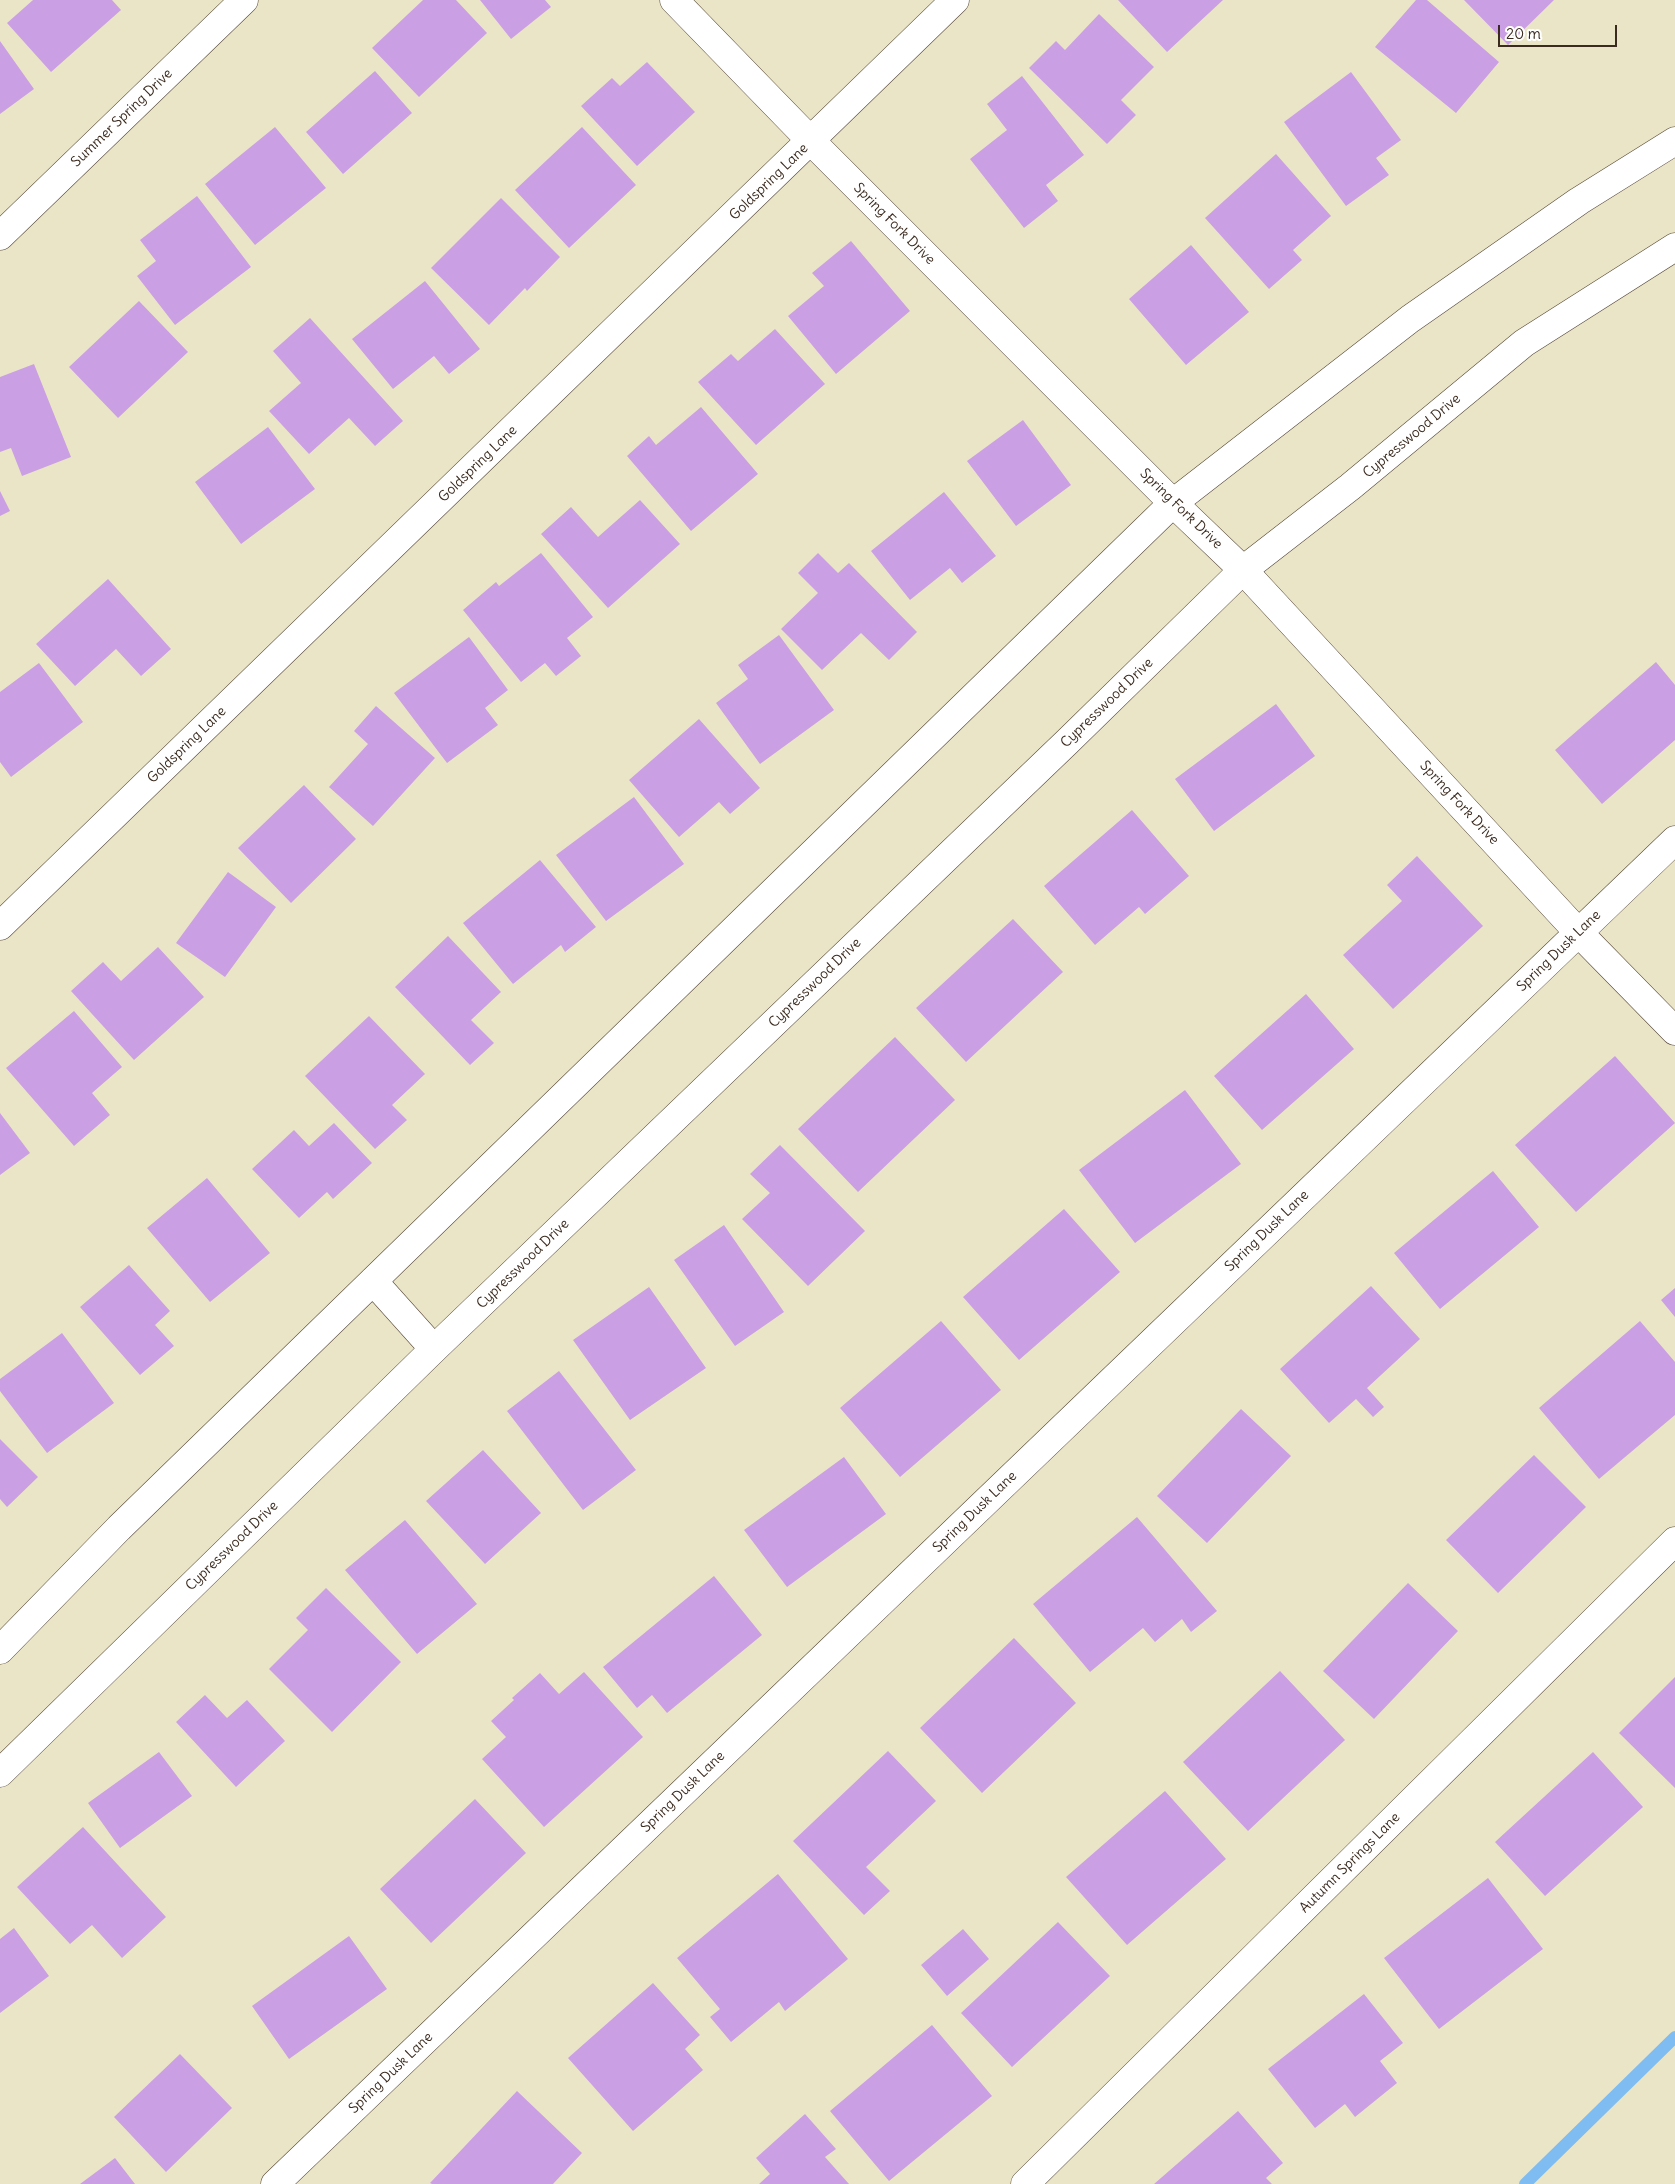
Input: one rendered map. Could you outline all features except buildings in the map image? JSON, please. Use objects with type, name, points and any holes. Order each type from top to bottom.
[{"type":"street","name":"Summer Spring Drive","points":[[0,236],[244,0]]},
{"type":"street","name":"Spring Fork Drive","points":[[674,0],[811,141],[1173,503],[1243,570],[1578,932],[1675,1031]]},
{"type":"street","name":"Goldspring Lane","points":[[0,926],[955,0]]},
{"type":"street","points":[[0,1650],[119,1528],[1173,503],[1410,319],[1579,201],[1675,141]]},
{"type":"street","name":"Cypresswood Drive","points":[[0,1773],[434,1349],[1243,570],[1350,487],[1524,343],[1675,248]]},
{"type":"street","name":"Spring Dusk Lane","points":[[275,2184],[1675,840]]},
{"type":"street","points":[[373,1281],[434,1349]]},
{"type":"street","name":"Autumn Springs Lane","points":[[1026,2184],[1675,1541]]},
{"type":"waterway","points":[[1525,2184],[1675,2037]]}]
